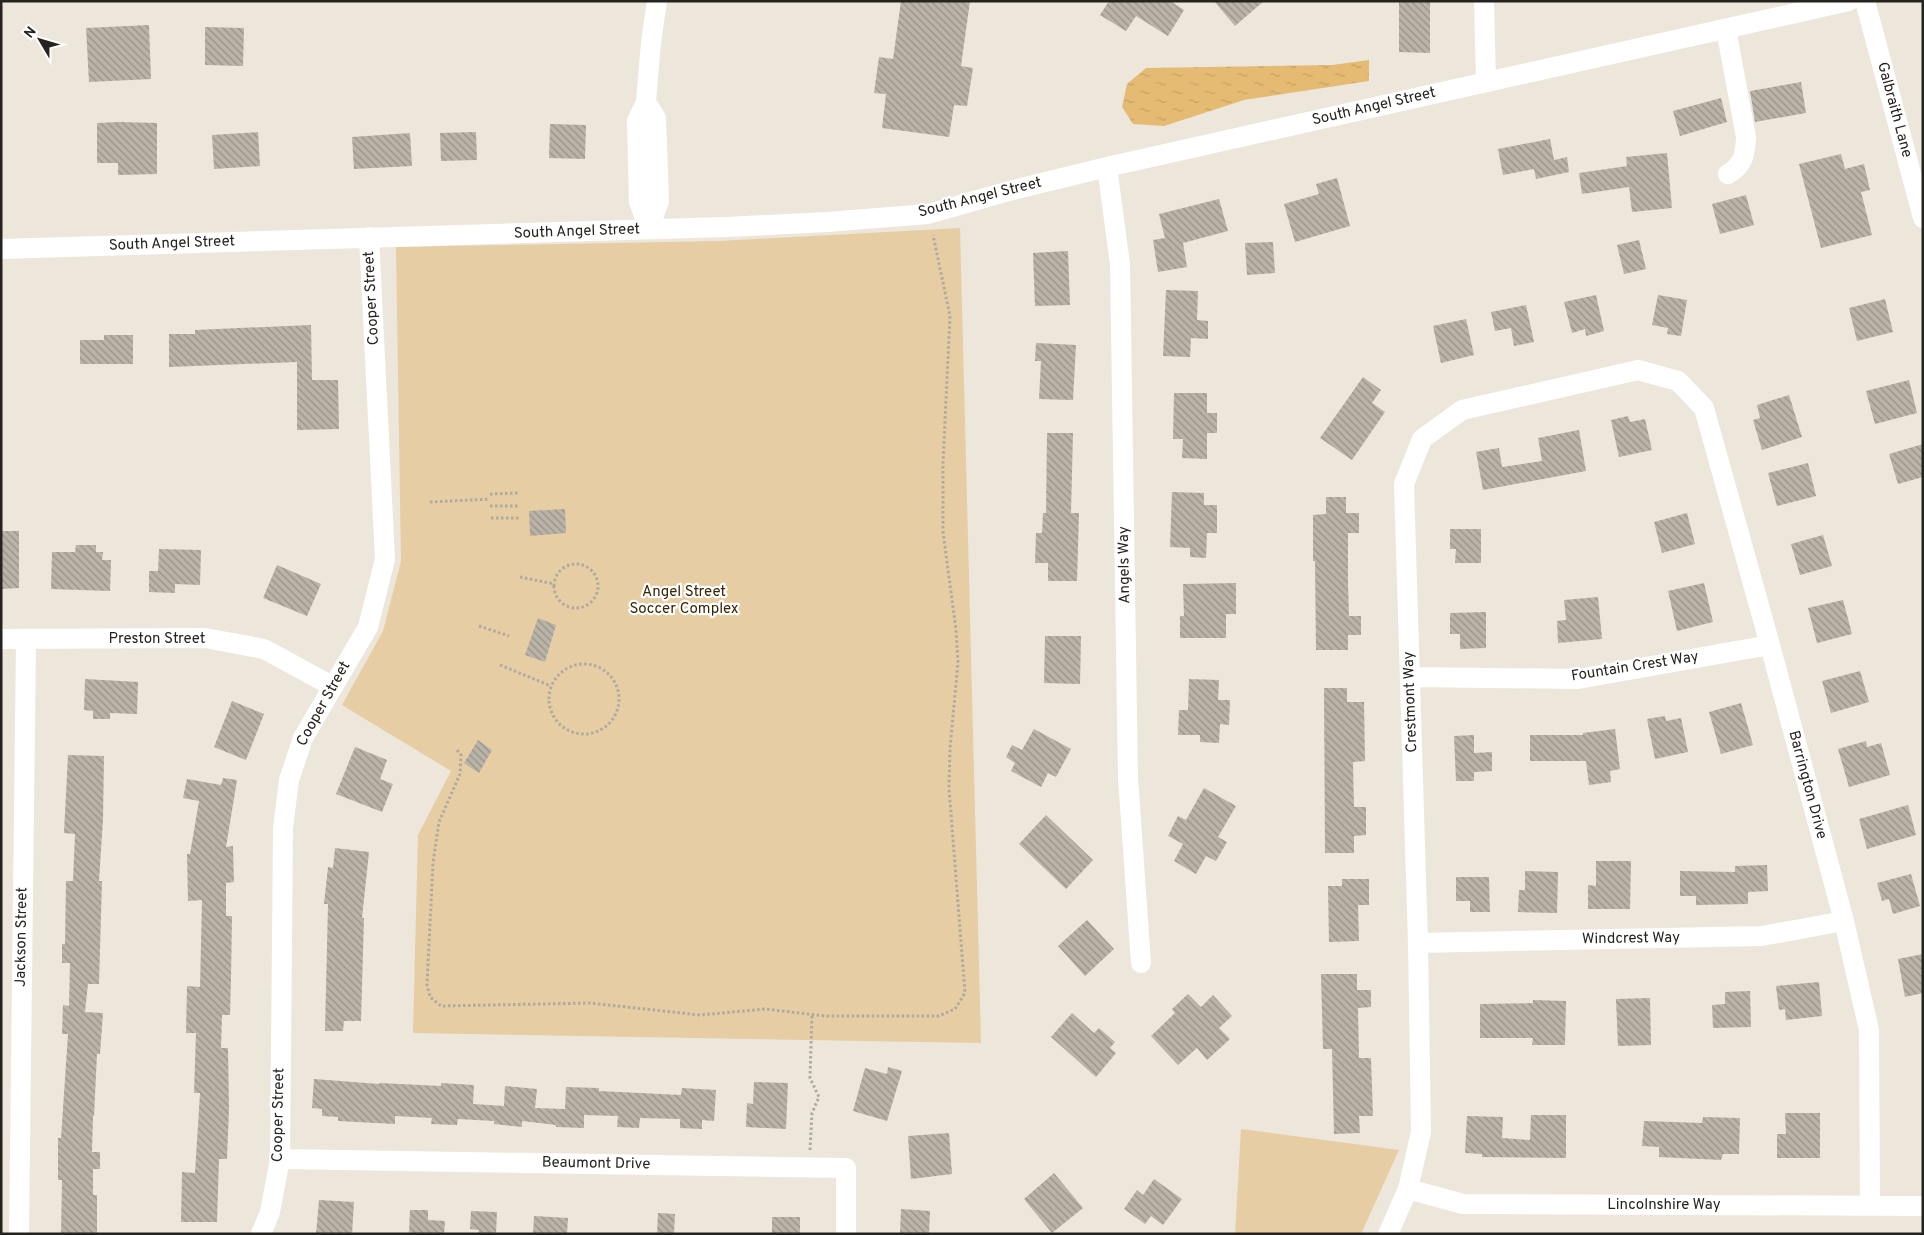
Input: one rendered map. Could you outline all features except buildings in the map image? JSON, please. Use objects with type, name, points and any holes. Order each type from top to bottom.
[{"type":"street","points":[[649,229],[639,202],[637,121],[646,102],[651,42],[657,1]]},
{"type":"street","points":[[1484,1],[1486,82]]},
{"type":"street","name":"South Angel Street","points":[[1,249],[649,229],[818,222],[928,214],[1013,190],[1107,167],[1849,1]]},
{"type":"street","name":"Galbraith Lane","points":[[1865,1],[1923,218]]},
{"type":"street","points":[[1726,29],[1746,137],[1745,155],[1738,168],[1728,174]]},
{"type":"street","name":"Angels Way","points":[[1107,167],[1120,264],[1128,778],[1141,963]]},
{"type":"street","name":"Cooper Street","points":[[261,1234],[270,1212],[280,1159],[282,828],[289,780],[303,738],[368,627],[385,559],[369,237]]},
{"type":"street","name":"Crestmont Way","points":[[1388,1234],[1408,1189],[1421,1132],[1418,944],[1404,484],[1422,439],[1462,410],[1638,370],[1678,381]]},
{"type":"street","name":"Barrington Drive","points":[[1678,381],[1704,408],[1844,921],[1869,1030],[1870,1205]]},
{"type":"street","name":"Preston Street","points":[[1,639],[205,638],[264,649],[332,686]]},
{"type":"street","name":"Jackson Street","points":[[19,1234],[26,640]]},
{"type":"street","name":"Fountain Crest Way","points":[[1410,677],[1578,679],[1770,645]]},
{"type":"street","name":"Windcrest Way","points":[[1418,944],[1762,936],[1844,921]]},
{"type":"street","name":"Beaumont Drive","points":[[280,1159],[846,1168],[846,1234]]},
{"type":"street","name":"Lincolnshire Way","points":[[1408,1189],[1463,1204],[1923,1206]]},
{"type":"path","points":[[457,750],[461,755],[460,774],[439,822],[433,863],[427,985],[430,997],[441,1006],[590,1003],[700,1015],[765,1008],[824,1016],[939,1016],[955,1009],[965,993],[949,788],[950,748],[958,662],[956,630],[943,532],[943,463],[950,316],[933,236]]},
{"type":"path","points":[[490,494],[518,493]]},
{"type":"path","points":[[430,502],[490,499]]},
{"type":"path","points":[[490,506],[518,506]]},
{"type":"path","points":[[491,518],[519,518]]},
{"type":"path","points":[[579,564],[593,571],[597,578],[598,591],[589,604],[576,608],[568,607],[557,597],[554,584],[556,576],[561,570],[567,566],[579,564]]},
{"type":"path","points":[[520,577],[554,584]]},
{"type":"path","points":[[478,626],[509,636]]},
{"type":"path","points":[[579,664],[597,666],[607,673],[615,683],[618,694],[618,706],[608,724],[598,731],[586,734],[570,731],[560,725],[553,715],[549,703],[551,686],[567,668],[579,664]]},
{"type":"path","points":[[500,665],[551,686]]},
{"type":"path","points":[[809,1154],[812,1113],[818,1097],[810,1078],[812,1014]]},
{"type":"green space","name":"Angel Street Soccer Complex","points":[[960,228],[981,1043],[413,1033],[418,835],[451,771],[342,705],[383,631],[401,561],[396,247],[719,241]]},
{"type":"green space","points":[[1241,1129],[1399,1150],[1361,1234],[1235,1234]]},
{"type":"water","points":[[1369,60],[1369,81],[1244,100],[1164,126],[1133,124],[1122,107],[1127,84],[1146,68],[1332,65]]}]
